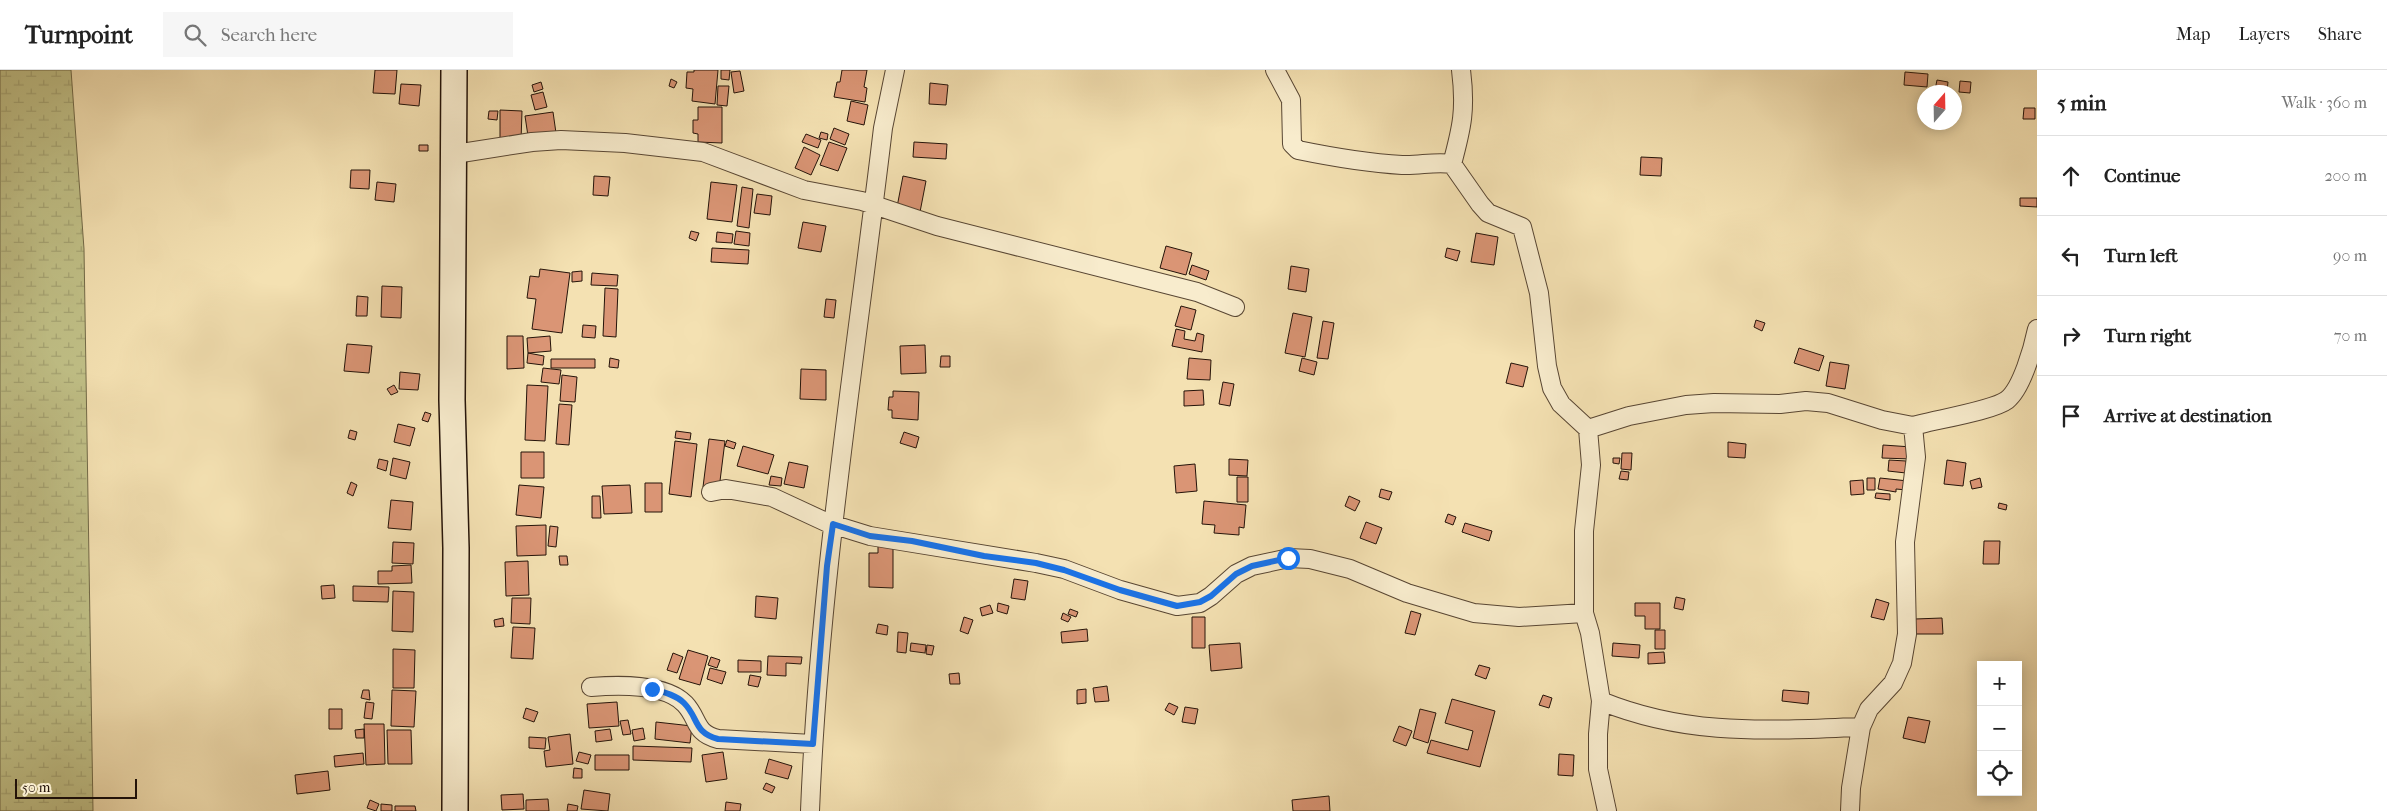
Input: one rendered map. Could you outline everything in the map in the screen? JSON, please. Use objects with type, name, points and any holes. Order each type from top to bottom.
[{"type":"main road","points":[[454,70],[455,154],[452,400],[456,548],[455,811]]},
{"type":"street","points":[[810,811],[813,744],[826,575],[883,128],[895,70]]},
{"type":"street","points":[[1276,70],[1291,100],[1292,144],[1298,150],[1399,165],[1452,164],[1488,213],[1522,227],[1540,293],[1547,366],[1552,388],[1561,404],[1588,429],[1590,465],[1584,530],[1584,613],[1592,641],[1601,701],[1598,734],[1598,769],[1607,811]]},
{"type":"street","points":[[1452,164],[1463,123],[1465,99],[1461,70]]},
{"type":"street","points":[[455,154],[549,140],[625,143],[703,152],[804,190],[874,206],[938,226],[1197,292],[1236,308]]},
{"type":"street","points":[[1588,429],[1629,416],[1686,405],[1714,403],[1780,404],[1806,401],[1828,403],[1882,420],[1913,426],[1983,409],[2008,399],[2014,391],[2032,350],[2037,329]]},
{"type":"street","points":[[1850,811],[1851,788],[1861,727],[1869,709],[1893,684],[1902,663],[1907,634],[1905,542],[1916,456],[1913,426]]},
{"type":"street","points":[[711,492],[726,489],[772,497],[833,524],[870,536],[912,541],[984,556],[1036,563],[1177,606],[1200,602],[1211,596],[1236,574],[1252,566],[1288,558],[1310,560],[1350,569],[1407,593],[1474,613],[1519,617],[1584,613]]},
{"type":"street","points":[[591,687],[619,685],[652,689],[674,696],[684,704],[700,730],[707,736],[718,739],[813,744]]},
{"type":"street","points":[[1601,701],[1628,712],[1702,728],[1760,731],[1861,727]]},
{"type":"green space","points":[[0,70],[71,70],[84,249],[93,811],[0,811]]},
{"type":"building","points":[[375,70],[397,70],[395,94],[373,93]]},
{"type":"building","points":[[694,70],[718,70],[715,104],[692,101],[693,89],[686,88],[687,72],[694,72]]},
{"type":"building","points":[[721,70],[730,70],[729,80],[721,79]]},
{"type":"building","points":[[842,70],[867,70],[864,87],[867,88],[865,102],[834,97]]},
{"type":"building","points":[[740,71],[744,91],[734,93],[731,72]]},
{"type":"building","points":[[1905,72],[1928,74],[1927,85],[1904,85]]},
{"type":"building","points":[[671,79],[677,82],[674,88],[669,86]]},
{"type":"building","points":[[1937,80],[1948,82],[1948,85],[1936,85]]},
{"type":"building","points":[[1960,81],[1971,82],[1970,93],[1962,92],[1962,85],[1960,85]]},
{"type":"building","points":[[541,82],[543,89],[534,92],[532,85]]},
{"type":"building","points":[[930,83],[948,85],[946,105],[929,104]]},
{"type":"building","points":[[401,84],[421,85],[419,106],[399,104]]},
{"type":"building","points":[[718,86],[729,86],[727,106],[717,105]]},
{"type":"building","points":[[543,92],[547,107],[535,110],[531,95]]},
{"type":"building","points":[[851,101],[868,105],[864,125],[847,121]]},
{"type":"building","points":[[698,107],[722,107],[722,143],[698,142],[698,134],[693,133],[693,120],[698,120]]},
{"type":"building","points":[[2024,108],[2035,108],[2035,119],[2023,119]]},
{"type":"building","points":[[500,110],[522,111],[521,141],[500,140]]},
{"type":"building","points":[[489,111],[498,111],[497,120],[488,119]]},
{"type":"building","points":[[553,112],[556,133],[528,136],[525,116]]},
{"type":"building","points":[[834,128],[849,134],[845,145],[830,139]]},
{"type":"building","points":[[821,132],[828,134],[827,140],[819,138]]},
{"type":"building","points":[[806,134],[821,140],[818,148],[802,142]]},
{"type":"building","points":[[829,142],[847,148],[838,171],[820,165]]},
{"type":"building","points":[[914,142],[947,144],[946,159],[913,157]]},
{"type":"building","points":[[419,145],[428,145],[428,151],[419,151]]},
{"type":"building","points":[[804,147],[820,155],[811,175],[795,168]]},
{"type":"building","points":[[1641,157],[1662,158],[1661,176],[1640,175]]},
{"type":"building","points":[[351,170],[370,170],[369,189],[350,188]]},
{"type":"building","points":[[594,176],[610,177],[608,196],[593,195]]},
{"type":"building","points":[[903,176],[926,181],[920,212],[897,207]]},
{"type":"building","points":[[377,182],[396,184],[394,202],[375,200]]},
{"type":"building","points":[[711,182],[737,185],[732,222],[707,219]]},
{"type":"building","points":[[742,187],[753,189],[749,228],[737,226]]},
{"type":"building","points":[[757,194],[772,196],[770,215],[754,213]]},
{"type":"building","points":[[2020,198],[2037,198],[2037,207],[2020,206]]},
{"type":"building","points":[[803,222],[826,226],[821,252],[798,248]]},
{"type":"building","points":[[691,231],[699,233],[696,241],[689,238]]},
{"type":"building","points":[[736,231],[750,233],[749,246],[734,244]]},
{"type":"building","points":[[717,232],[733,234],[732,243],[716,242]]},
{"type":"building","points":[[1476,233],[1498,237],[1494,265],[1471,262]]},
{"type":"building","points":[[1166,246],[1192,253],[1186,275],[1160,268]]},
{"type":"building","points":[[712,248],[749,250],[748,264],[711,262]]},
{"type":"building","points":[[1447,248],[1460,251],[1457,261],[1445,257]]},
{"type":"building","points":[[1192,265],[1209,271],[1206,280],[1189,274]]},
{"type":"building","points":[[1291,266],[1309,269],[1306,292],[1288,289]]},
{"type":"building","points":[[540,269],[570,273],[562,333],[532,329],[536,299],[527,298],[530,276],[539,277]]},
{"type":"building","points":[[582,271],[582,281],[572,282],[572,272]]},
{"type":"building","points":[[592,273],[618,275],[617,286],[591,285]]},
{"type":"building","points":[[382,286],[402,287],[401,318],[381,317]]},
{"type":"building","points":[[605,288],[618,289],[616,337],[603,336]]},
{"type":"building","points":[[357,296],[368,297],[367,316],[356,316]]},
{"type":"building","points":[[826,299],[836,300],[834,318],[824,317]]},
{"type":"building","points":[[1181,306],[1196,310],[1191,330],[1175,326]]},
{"type":"building","points":[[1293,313],[1312,317],[1305,357],[1285,353]]},
{"type":"building","points":[[1756,320],[1765,323],[1762,331],[1754,327]]},
{"type":"building","points":[[1323,321],[1334,323],[1328,359],[1317,358]]},
{"type":"building","points":[[583,325],[596,326],[595,338],[582,337]]},
{"type":"building","points":[[1176,329],[1185,331],[1184,339],[1195,341],[1197,333],[1204,335],[1202,352],[1172,346]]},
{"type":"building","points":[[507,336],[523,336],[524,368],[507,369]]},
{"type":"building","points":[[550,336],[551,351],[528,353],[527,338]]},
{"type":"building","points":[[347,344],[372,346],[369,373],[344,371]]},
{"type":"building","points":[[925,345],[926,373],[901,374],[900,346]]},
{"type":"building","points":[[1799,348],[1824,356],[1819,371],[1794,363]]},
{"type":"building","points":[[528,353],[544,356],[543,365],[527,363]]},
{"type":"building","points":[[941,356],[950,356],[950,367],[940,367]]},
{"type":"building","points":[[610,358],[619,360],[618,368],[609,367]]},
{"type":"building","points":[[1189,358],[1211,360],[1210,380],[1187,379]]},
{"type":"building","points":[[1302,358],[1317,362],[1314,375],[1299,371]]},
{"type":"building","points":[[551,359],[595,359],[595,368],[551,368]]},
{"type":"building","points":[[1830,362],[1849,365],[1845,389],[1826,386]]},
{"type":"building","points":[[1511,363],[1528,367],[1523,387],[1506,383]]},
{"type":"building","points":[[543,368],[561,370],[559,384],[541,382]]},
{"type":"building","points":[[801,369],[826,370],[826,400],[800,399]]},
{"type":"building","points":[[400,372],[420,374],[418,390],[399,389]]},
{"type":"building","points":[[562,375],[577,377],[575,402],[560,401]]},
{"type":"building","points":[[1223,382],[1234,384],[1230,406],[1219,404]]},
{"type":"building","points":[[394,385],[398,392],[391,395],[387,389]]},
{"type":"building","points":[[527,385],[548,386],[545,441],[525,440]]},
{"type":"building","points":[[1203,390],[1204,405],[1184,406],[1184,391]]},
{"type":"building","points":[[893,391],[919,392],[918,420],[892,418],[892,410],[888,410],[889,397],[893,397]]},
{"type":"building","points":[[559,404],[572,405],[569,445],[556,444]]},
{"type":"building","points":[[425,412],[431,414],[428,422],[422,420]]},
{"type":"building","points":[[398,424],[415,428],[410,446],[394,442]]},
{"type":"building","points":[[350,430],[357,432],[355,440],[348,438]]},
{"type":"building","points":[[676,431],[691,433],[690,440],[675,438]]},
{"type":"building","points":[[904,432],[919,437],[916,448],[900,443]]},
{"type":"building","points":[[709,439],[725,441],[719,489],[703,487]]},
{"type":"building","points":[[727,440],[736,443],[734,449],[725,446]]},
{"type":"building","points":[[675,441],[697,444],[691,497],[669,494]]},
{"type":"building","points":[[1728,442],[1746,444],[1745,458],[1728,457]]},
{"type":"building","points":[[1883,445],[1912,447],[1911,459],[1882,458]]},
{"type":"building","points":[[743,446],[774,455],[768,474],[737,466]]},
{"type":"building","points":[[521,452],[544,452],[544,478],[521,478]]},
{"type":"building","points":[[1622,453],[1632,453],[1631,470],[1621,469]]},
{"type":"building","points":[[393,458],[410,462],[406,479],[390,475]]},
{"type":"building","points":[[1613,458],[1620,458],[1619,464],[1613,463]]},
{"type":"building","points":[[379,459],[388,461],[386,471],[377,468]]},
{"type":"building","points":[[1229,459],[1248,460],[1247,476],[1229,475]]},
{"type":"building","points":[[1889,460],[1906,461],[1906,473],[1888,471]]},
{"type":"building","points":[[1947,460],[1966,463],[1963,486],[1944,484]]},
{"type":"building","points":[[789,462],[808,466],[804,488],[784,484]]},
{"type":"building","points":[[1195,464],[1197,491],[1176,493],[1174,466]]},
{"type":"building","points":[[1621,471],[1629,472],[1628,480],[1619,479]]},
{"type":"building","points":[[771,476],[782,478],[781,486],[769,485]]},
{"type":"building","points":[[1237,477],[1248,477],[1248,502],[1237,502]]},
{"type":"building","points":[[1867,478],[1875,478],[1875,490],[1867,490]]},
{"type":"building","points":[[1880,478],[1908,481],[1907,490],[1896,489],[1896,492],[1878,489]]},
{"type":"building","points":[[1980,478],[1982,487],[1972,489],[1970,481]]},
{"type":"building","points":[[1863,480],[1864,494],[1851,495],[1850,481]]},
{"type":"building","points":[[351,482],[357,485],[353,496],[347,493]]},
{"type":"building","points":[[645,483],[662,483],[662,512],[645,512]]},
{"type":"building","points":[[519,485],[544,487],[541,518],[516,515]]},
{"type":"building","points":[[630,485],[632,513],[604,514],[602,486]]},
{"type":"building","points":[[1381,489],[1392,492],[1389,500],[1379,497]]},
{"type":"building","points":[[1876,493],[1890,494],[1890,500],[1875,498]]},
{"type":"building","points":[[592,496],[600,496],[601,518],[592,518]]},
{"type":"building","points":[[1349,496],[1360,501],[1355,511],[1345,506]]},
{"type":"building","points":[[391,500],[413,502],[411,530],[388,528]]},
{"type":"building","points":[[1204,501],[1246,505],[1244,528],[1239,527],[1239,535],[1214,533],[1215,525],[1202,524]]},
{"type":"building","points":[[1999,503],[2007,505],[2006,510],[1998,508]]},
{"type":"building","points":[[1448,514],[1456,517],[1453,525],[1445,522]]},
{"type":"building","points":[[1366,522],[1382,528],[1376,544],[1360,538]]},
{"type":"building","points":[[1465,523],[1492,531],[1489,541],[1462,532]]},
{"type":"building","points":[[546,525],[546,555],[517,556],[516,526]]},
{"type":"building","points":[[550,526],[558,527],[556,547],[548,546]]},
{"type":"building","points":[[1984,541],[2000,541],[1999,564],[1983,564]]},
{"type":"building","points":[[393,542],[414,543],[413,564],[392,563]]},
{"type":"building","points":[[878,546],[893,546],[893,588],[869,587],[869,553],[878,553]]},
{"type":"building","points":[[559,556],[567,556],[568,565],[560,565]]},
{"type":"building","points":[[528,561],[529,595],[506,596],[505,562]]},
{"type":"building","points":[[411,565],[412,583],[378,584],[378,571],[392,571],[392,566]]},
{"type":"building","points":[[1014,579],[1028,581],[1025,600],[1011,598]]},
{"type":"building","points":[[334,585],[335,598],[322,599],[321,586]]},
{"type":"building","points":[[353,586],[389,587],[388,602],[353,601]]},
{"type":"building","points":[[393,591],[414,592],[413,632],[392,631]]},
{"type":"building","points":[[756,596],[778,598],[776,619],[755,617]]},
{"type":"building","points":[[1676,597],[1685,599],[1683,610],[1674,608]]},
{"type":"building","points":[[512,598],[531,598],[530,624],[511,623]]},
{"type":"building","points":[[1876,599],[1889,603],[1884,620],[1871,617]]},
{"type":"building","points":[[998,603],[1009,606],[1007,614],[997,611]]},
{"type":"building","points":[[1635,603],[1660,603],[1660,629],[1645,629],[1645,616],[1635,616]]},
{"type":"building","points":[[990,605],[993,613],[982,616],[980,608]]},
{"type":"building","points":[[1070,609],[1078,612],[1076,617],[1068,614]]},
{"type":"building","points":[[1411,611],[1421,614],[1415,635],[1405,633]]},
{"type":"building","points":[[1063,613],[1071,617],[1068,622],[1061,619]]},
{"type":"building","points":[[964,617],[973,620],[968,634],[960,631]]},
{"type":"building","points":[[1192,617],[1205,617],[1205,648],[1192,648]]},
{"type":"building","points":[[503,618],[504,626],[495,627],[494,620]]},
{"type":"building","points":[[1942,618],[1943,634],[1915,634],[1915,619]]},
{"type":"building","points":[[878,624],[888,626],[887,635],[876,633]]},
{"type":"building","points":[[513,627],[535,628],[533,659],[511,658]]},
{"type":"building","points":[[1087,629],[1088,641],[1062,643],[1061,632]]},
{"type":"building","points":[[1655,630],[1665,630],[1665,649],[1655,649]]},
{"type":"building","points":[[898,632],[908,633],[906,653],[897,652]]},
{"type":"building","points":[[911,643],[926,645],[925,653],[910,651]]},
{"type":"building","points":[[1240,643],[1242,668],[1211,671],[1209,645]]},
{"type":"building","points":[[1613,643],[1640,645],[1639,658],[1612,656]]},
{"type":"building","points":[[927,645],[934,646],[932,655],[926,654]]},
{"type":"building","points":[[393,649],[415,650],[414,688],[393,688]]},
{"type":"building","points":[[688,650],[708,656],[700,685],[679,679]]},
{"type":"building","points":[[1664,652],[1665,663],[1648,664],[1648,653]]},
{"type":"building","points":[[673,653],[683,657],[677,673],[667,670]]},
{"type":"building","points":[[768,656],[802,657],[801,664],[786,663],[786,676],[767,675]]},
{"type":"building","points":[[711,657],[720,660],[717,668],[708,665]]},
{"type":"building","points":[[738,660],[761,661],[761,672],[738,672]]},
{"type":"building","points":[[1479,665],[1490,668],[1486,679],[1475,675]]},
{"type":"building","points":[[710,668],[726,672],[722,684],[707,679]]},
{"type":"building","points":[[959,673],[960,684],[950,684],[949,674]]},
{"type":"building","points":[[750,675],[761,677],[758,687],[748,685]]},
{"type":"building","points":[[1107,686],[1109,701],[1095,702],[1093,688]]},
{"type":"building","points":[[1086,689],[1086,703],[1077,704],[1077,690]]},
{"type":"building","points":[[363,690],[369,690],[370,700],[361,698]]},
{"type":"building","points":[[392,690],[416,691],[414,727],[391,726]]},
{"type":"building","points":[[1783,690],[1809,692],[1808,704],[1782,701]]},
{"type":"building","points":[[1543,695],[1552,698],[1549,708],[1539,705]]},
{"type":"building","points":[[1452,699],[1495,711],[1480,767],[1427,753],[1431,740],[1468,750],[1473,731],[1445,723]]},
{"type":"building","points":[[366,702],[374,703],[372,719],[364,718]]},
{"type":"building","points":[[617,702],[619,726],[589,728],[587,704]]},
{"type":"building","points":[[1169,703],[1178,707],[1174,715],[1165,710]]},
{"type":"building","points":[[1185,707],[1198,709],[1195,724],[1182,722]]},
{"type":"building","points":[[526,708],[538,712],[534,722],[523,718]]},
{"type":"building","points":[[329,709],[342,709],[342,729],[329,729]]},
{"type":"building","points":[[1420,709],[1436,713],[1428,743],[1413,738]]},
{"type":"building","points":[[1908,717],[1930,721],[1925,743],[1903,738]]},
{"type":"building","points":[[628,720],[631,734],[623,735],[620,721]]},
{"type":"building","points":[[656,722],[692,726],[690,743],[655,739]]},
{"type":"building","points":[[364,724],[384,724],[385,764],[366,765]]},
{"type":"building","points":[[1399,726],[1412,731],[1406,746],[1393,741]]},
{"type":"building","points":[[643,728],[645,739],[634,741],[632,730]]},
{"type":"building","points":[[364,729],[364,738],[356,738],[355,730]]},
{"type":"building","points":[[610,729],[612,740],[596,742],[595,731]]},
{"type":"building","points":[[387,730],[411,730],[412,764],[388,764]]},
{"type":"building","points":[[570,734],[573,764],[546,767],[544,751],[550,750],[548,737]]},
{"type":"building","points":[[529,737],[546,738],[545,749],[529,748]]},
{"type":"building","points":[[633,746],[692,748],[691,762],[633,760]]},
{"type":"building","points":[[579,752],[591,755],[588,764],[576,761]]},
{"type":"building","points":[[723,752],[727,779],[706,782],[702,755]]},
{"type":"building","points":[[363,753],[364,764],[335,767],[334,756]]},
{"type":"building","points":[[1559,754],[1574,755],[1573,776],[1558,775]]},
{"type":"building","points":[[595,755],[629,755],[629,770],[595,770]]},
{"type":"building","points":[[769,759],[792,766],[788,779],[765,773]]},
{"type":"building","points":[[574,768],[582,769],[582,778],[573,778]]},
{"type":"building","points":[[328,771],[330,790],[297,794],[295,775]]},
{"type":"building","points":[[766,783],[775,787],[772,793],[763,789]]},
{"type":"building","points":[[584,790],[610,794],[608,811],[581,809]]},
{"type":"building","points":[[523,794],[524,809],[502,810],[501,795]]},
{"type":"building","points":[[1329,796],[1330,811],[1293,811],[1292,800]]},
{"type":"building","points":[[548,799],[549,811],[526,811],[526,800]]},
{"type":"building","points":[[370,800],[379,804],[376,811],[367,808]]},
{"type":"building","points":[[726,802],[741,804],[740,811],[725,811]]},
{"type":"building","points":[[381,804],[392,805],[392,811],[381,811]]},
{"type":"building","points":[[568,804],[578,806],[577,811],[567,811]]},
{"type":"building","points":[[395,806],[415,806],[416,811],[395,811]]},
{"type":"route","points":[[652,689],[674,696],[684,704],[700,730],[707,736],[718,739],[742,738],[813,744],[827,566],[833,524],[870,536],[912,541],[950,550],[1036,563],[1177,606],[1200,602],[1211,596],[1222,584],[1236,574],[1252,566],[1268,560],[1288,558]]}]
